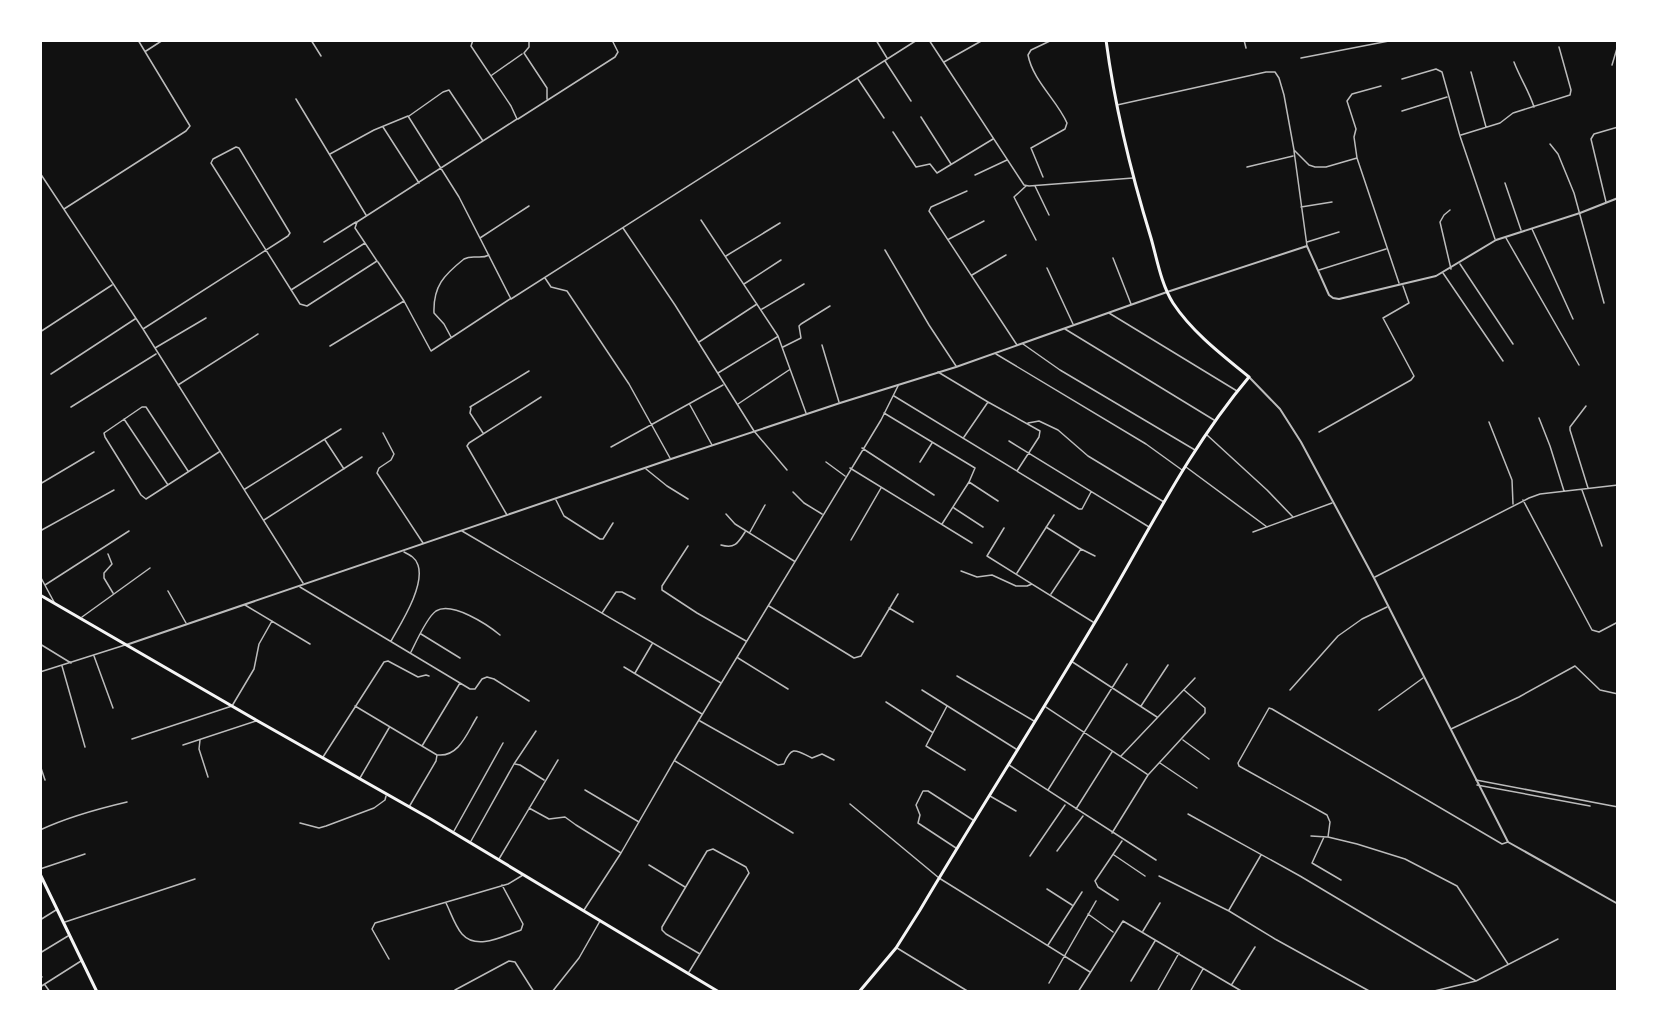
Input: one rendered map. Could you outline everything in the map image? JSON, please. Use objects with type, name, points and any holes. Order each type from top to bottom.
[{"type":"main road","points":[[859,992],[896,948],[1071,661],[1185,466],[1215,420],[1249,377],[1192,326],[1167,292],[1134,178],[1116,105],[1106,40]]},
{"type":"main road","points":[[40,595],[454,832],[719,992]]},
{"type":"main road","points":[[40,874],[97,992]]},
{"type":"street","points":[[63,209],[186,131],[190,126],[138,40]]},
{"type":"street","points":[[145,52],[163,40]]},
{"type":"street","points":[[310,40],[321,56]]},
{"type":"street","points":[[473,40],[471,46],[511,106],[517,119]]},
{"type":"street","points":[[491,75],[524,53],[529,47],[529,40]]},
{"type":"street","points":[[324,242],[615,57],[617,49],[612,40]]},
{"type":"street","points":[[876,40],[911,101]]},
{"type":"street","points":[[357,222],[355,228],[404,301],[431,351],[917,40]]},
{"type":"street","points":[[929,40],[1021,182],[1026,186],[1134,178]]},
{"type":"street","points":[[943,62],[983,40]]},
{"type":"street","points":[[1043,177],[1031,148],[1065,129],[1067,123],[1039,80],[1028,55],[1031,50],[1052,40]]},
{"type":"street","points":[[1244,40],[1246,48]]},
{"type":"street","points":[[1301,58],[1394,40]]},
{"type":"street","points":[[1612,65],[1617,45]]},
{"type":"street","points":[[1460,136],[1500,123],[1513,113],[1568,96],[1571,93],[1559,47]]},
{"type":"street","points":[[524,53],[547,88],[547,100]]},
{"type":"street","points":[[1514,62],[1521,79],[1528,88],[1534,107]]},
{"type":"street","points":[[1402,79],[1439,69],[1442,72],[1460,136],[1496,240]]},
{"type":"street","points":[[1116,105],[1275,72],[1279,78],[1294,150],[1300,207],[1307,244],[1329,295],[1336,299],[1443,273],[1496,240],[1580,213],[1617,198]]},
{"type":"street","points":[[1471,72],[1486,128]]},
{"type":"street","points":[[858,78],[884,118]]},
{"type":"street","points":[[1319,432],[1414,376],[1383,318],[1409,303],[1387,249],[1357,158],[1354,137],[1356,129],[1347,101],[1352,94],[1381,86]]},
{"type":"street","points":[[330,154],[382,126],[408,116],[449,90],[483,142]]},
{"type":"street","points":[[1402,111],[1448,96]]},
{"type":"street","points":[[296,99],[366,216]]},
{"type":"street","points":[[408,116],[480,238],[511,299]]},
{"type":"street","points":[[921,117],[951,165]]},
{"type":"street","points":[[382,126],[419,183]]},
{"type":"street","points":[[1607,203],[1591,139],[1594,134],[1617,127]]},
{"type":"street","points":[[893,132],[916,167],[930,164],[935,171],[939,172],[993,139]]},
{"type":"street","points":[[1550,144],[1563,164],[1580,213],[1604,303]]},
{"type":"street","points":[[143,329],[266,249],[288,236],[290,231],[239,148],[236,147],[213,159],[212,163],[266,249],[290,291],[300,304],[307,306],[377,261]]},
{"type":"street","points":[[1294,150],[1314,167],[1326,167],[1357,158]]},
{"type":"street","points":[[1247,167],[1294,156]]},
{"type":"street","points":[[975,175],[1007,160]]},
{"type":"street","points":[[40,173],[143,329],[304,584]]},
{"type":"street","points":[[1505,183],[1521,231]]},
{"type":"street","points":[[1026,186],[1014,197],[1036,240]]},
{"type":"street","points":[[1035,186],[1049,214]]},
{"type":"street","points":[[967,191],[929,209],[1018,345]]},
{"type":"street","points":[[1300,207],[1332,202]]},
{"type":"street","points":[[480,238],[529,206]]},
{"type":"street","points":[[1450,210],[1440,222],[1451,269]]},
{"type":"street","points":[[701,220],[778,336],[806,413]]},
{"type":"street","points":[[948,240],[984,221]]},
{"type":"street","points":[[725,256],[780,223]]},
{"type":"street","points":[[623,227],[754,431],[787,470]]},
{"type":"street","points":[[1532,228],[1573,319]]},
{"type":"street","points":[[40,672],[126,645],[806,413],[956,367],[1339,232]]},
{"type":"street","points":[[1506,237],[1579,365]]},
{"type":"street","points":[[290,291],[365,243]]},
{"type":"street","points":[[1318,271],[1387,249]]},
{"type":"street","points":[[885,250],[956,367]]},
{"type":"street","points":[[451,338],[444,324],[434,313],[434,294],[439,285],[464,259],[489,255]]},
{"type":"street","points":[[971,275],[1006,255]]},
{"type":"street","points":[[1113,258],[1131,305]]},
{"type":"street","points":[[743,284],[781,260]]},
{"type":"street","points":[[1460,263],[1513,344]]},
{"type":"street","points":[[1047,268],[1074,325]]},
{"type":"street","points":[[1443,273],[1503,362]]},
{"type":"street","points":[[545,277],[551,287],[567,291],[614,360],[671,459]]},
{"type":"street","points":[[40,332],[113,284]]},
{"type":"street","points":[[761,309],[804,284]]},
{"type":"street","points":[[330,346],[404,301]]},
{"type":"street","points":[[698,342],[757,304]]},
{"type":"street","points":[[782,347],[799,340],[802,336],[799,326],[830,306]]},
{"type":"street","points":[[1108,313],[1237,391]]},
{"type":"street","points":[[154,349],[206,318]]},
{"type":"street","points":[[51,374],[136,319]]},
{"type":"street","points":[[1064,328],[1215,420]]},
{"type":"street","points":[[178,385],[258,334]]},
{"type":"street","points":[[718,373],[778,336]]},
{"type":"street","points":[[1022,344],[1060,370],[1195,450]]},
{"type":"street","points":[[822,345],[840,403]]},
{"type":"street","points":[[71,407],[157,353]]},
{"type":"street","points":[[995,353],[1146,444],[1183,471]]},
{"type":"street","points":[[738,405],[790,369]]},
{"type":"street","points":[[483,433],[470,413],[470,406],[529,371]]},
{"type":"street","points":[[938,372],[1038,429],[1040,434],[1017,471]]},
{"type":"street","points":[[1249,377],[1280,409],[1301,442],[1374,578],[1477,785],[1508,842],[1617,904]]},
{"type":"street","points":[[611,447],[725,384]]},
{"type":"street","points":[[584,910],[621,853],[674,760],[884,413],[898,385]]},
{"type":"street","points":[[894,395],[1080,509],[1092,492]]},
{"type":"street","points":[[507,516],[467,448],[469,443],[483,433],[541,397]]},
{"type":"street","points":[[964,438],[988,402]]},
{"type":"street","points":[[690,404],[712,445]]},
{"type":"street","points":[[1586,406],[1570,430],[1588,489]]},
{"type":"street","points":[[188,471],[146,407],[142,407],[105,431],[104,435],[141,495],[146,499],[220,451]]},
{"type":"street","points":[[884,413],[974,466],[976,470],[942,524]]},
{"type":"street","points":[[1539,418],[1564,492]]},
{"type":"street","points":[[124,419],[168,485]]},
{"type":"street","points":[[1028,423],[1040,421],[1058,430],[1088,456],[1165,503]]},
{"type":"street","points":[[1489,422],[1512,480],[1513,505]]},
{"type":"street","points":[[244,490],[341,429]]},
{"type":"street","points":[[384,433],[394,454],[391,460],[379,468],[377,473],[423,544]]},
{"type":"street","points":[[1205,434],[1267,490],[1293,517]]},
{"type":"street","points":[[325,439],[344,469]]},
{"type":"street","points":[[1009,441],[1150,527]]},
{"type":"street","points":[[920,462],[932,442]]},
{"type":"street","points":[[862,448],[934,495]]},
{"type":"street","points":[[40,484],[94,452]]},
{"type":"street","points":[[263,520],[362,457]]},
{"type":"street","points":[[826,462],[845,476]]},
{"type":"street","points":[[1185,466],[1267,527]]},
{"type":"street","points":[[646,468],[667,486],[688,499]]},
{"type":"street","points":[[850,468],[972,543]]},
{"type":"street","points":[[969,482],[998,501]]},
{"type":"street","points":[[1374,578],[1523,500],[1540,494],[1617,485]]},
{"type":"street","points":[[851,540],[882,487]]},
{"type":"street","points":[[1582,489],[1602,546]]},
{"type":"street","points":[[40,531],[114,490]]},
{"type":"street","points":[[793,492],[804,503],[822,514]]},
{"type":"street","points":[[555,499],[564,516],[600,539],[603,539],[613,523]]},
{"type":"street","points":[[1523,500],[1592,630],[1599,632],[1617,622]]},
{"type":"street","points":[[1253,532],[1333,502]]},
{"type":"street","points":[[749,533],[765,505]]},
{"type":"street","points":[[952,507],[983,528]]},
{"type":"street","points":[[726,514],[746,531],[795,561]]},
{"type":"street","points":[[1017,573],[1054,515]]},
{"type":"street","points":[[1046,527],[1095,556]]},
{"type":"street","points":[[1004,528],[987,556],[1094,622]]},
{"type":"street","points":[[45,585],[129,531]]},
{"type":"street","points":[[462,531],[721,683]]},
{"type":"street","points":[[721,545],[735,546],[746,531]]},
{"type":"street","points":[[688,546],[662,586],[662,590],[705,618],[747,641]]},
{"type":"street","points":[[1051,594],[1081,549]]},
{"type":"street","points":[[391,641],[409,608],[419,582],[418,565],[414,558],[404,551]]},
{"type":"street","points":[[108,554],[112,564],[104,573],[104,578],[113,594]]},
{"type":"street","points":[[81,618],[150,568]]},
{"type":"street","points":[[961,571],[977,577],[992,575],[1016,586],[1033,584]]},
{"type":"street","points":[[40,576],[55,603]]},
{"type":"street","points":[[298,586],[473,690],[482,679],[487,677],[529,701]]},
{"type":"street","points":[[168,591],[187,624]]},
{"type":"street","points":[[602,614],[616,592],[622,592],[635,599]]},
{"type":"street","points":[[768,606],[854,658],[861,656],[898,594]]},
{"type":"street","points":[[244,604],[310,644]]},
{"type":"street","points":[[1290,690],[1338,636],[1362,619],[1388,607]]},
{"type":"street","points":[[411,652],[433,614],[448,608],[472,617],[500,635]]},
{"type":"street","points":[[889,608],[913,622]]},
{"type":"street","points":[[132,739],[232,706],[254,669],[259,644],[272,621]]},
{"type":"street","points":[[421,634],[460,658]]},
{"type":"street","points":[[40,644],[71,663]]},
{"type":"street","points":[[634,674],[652,644]]},
{"type":"street","points":[[94,655],[113,708]]},
{"type":"street","points":[[737,658],[788,689]]},
{"type":"street","points":[[323,757],[384,662],[388,661],[418,677],[429,676]]},
{"type":"street","points":[[1071,661],[1157,717]]},
{"type":"street","points":[[1047,791],[1127,664]]},
{"type":"street","points":[[1140,706],[1168,665]]},
{"type":"street","points":[[62,666],[85,747]]},
{"type":"street","points":[[1450,729],[1519,697],[1575,666],[1600,690],[1617,694]]},
{"type":"street","points":[[624,667],[703,715]]},
{"type":"street","points":[[957,676],[1035,721]]},
{"type":"street","points":[[1378,710],[1424,677]]},
{"type":"street","points":[[1120,756],[1196,678]]},
{"type":"street","points":[[422,746],[460,682]]},
{"type":"street","points":[[922,690],[1017,750]]},
{"type":"street","points":[[1112,834],[1148,775],[1206,711],[1184,690]]},
{"type":"street","points":[[886,702],[933,733]]},
{"type":"street","points":[[355,706],[437,755],[446,756],[454,753],[477,717]]},
{"type":"street","points":[[948,706],[926,744],[927,749],[965,770]]},
{"type":"street","points":[[1044,706],[1148,775]]},
{"type":"street","points":[[1328,837],[1330,822],[1327,815],[1239,766],[1238,763],[1269,708],[1502,844],[1508,842]]},
{"type":"street","points":[[183,745],[256,720]]},
{"type":"street","points":[[700,720],[778,765],[784,764],[788,754],[793,751],[800,751],[810,758],[822,754],[834,760]]},
{"type":"street","points":[[360,779],[389,728]]},
{"type":"street","points":[[470,842],[514,764],[536,731]]},
{"type":"street","points":[[200,739],[199,749],[208,777]]},
{"type":"street","points":[[1182,740],[1209,759]]},
{"type":"street","points":[[454,832],[503,743]]},
{"type":"street","points":[[1075,809],[1112,751]]},
{"type":"street","points":[[409,807],[436,761],[437,755]]},
{"type":"street","points":[[499,860],[558,760]]},
{"type":"street","points":[[674,760],[794,833]]},
{"type":"street","points":[[1159,762],[1197,788]]},
{"type":"street","points":[[514,764],[520,765],[545,781]]},
{"type":"street","points":[[40,765],[45,780]]},
{"type":"street","points":[[1008,765],[1112,834],[1156,860]]},
{"type":"street","points":[[1475,780],[1617,807]]},
{"type":"street","points":[[1477,785],[1590,806]]},
{"type":"street","points":[[585,790],[639,822]]},
{"type":"street","points":[[957,848],[918,823],[920,815],[916,805],[923,791],[928,790],[974,820]]},
{"type":"street","points":[[300,823],[319,828],[326,826],[381,804],[387,795]]},
{"type":"street","points":[[989,795],[1016,811]]},
{"type":"street","points":[[40,830],[98,808],[127,802]]},
{"type":"street","points":[[1030,856],[1066,803]]},
{"type":"street","points":[[850,804],[939,878],[1090,972]]},
{"type":"street","points":[[530,808],[549,819],[565,817],[621,853]]},
{"type":"street","points":[[1188,814],[1476,981]]},
{"type":"street","points":[[1057,851],[1083,815]]},
{"type":"street","points":[[1311,836],[1328,837],[1357,844],[1405,859],[1457,886],[1508,964]]},
{"type":"street","points":[[1324,837],[1312,863],[1341,880]]},
{"type":"street","points":[[1118,900],[1098,887],[1095,881],[1123,840]]},
{"type":"street","points":[[689,973],[749,873],[749,870],[713,849],[707,851],[662,927],[662,930],[700,954]]},
{"type":"street","points":[[40,869],[85,855]]},
{"type":"street","points":[[1114,855],[1145,876]]},
{"type":"street","points":[[1229,911],[1261,855]]},
{"type":"street","points":[[649,865],[686,887]]},
{"type":"street","points":[[389,959],[372,929],[375,923],[502,885],[523,875]]},
{"type":"street","points":[[1159,876],[1229,911],[1371,992]]},
{"type":"street","points":[[64,923],[195,879]]},
{"type":"street","points":[[446,903],[460,932],[468,939],[489,941],[520,930],[524,924],[502,885]]},
{"type":"street","points":[[1047,889],[1073,906]]},
{"type":"street","points":[[1047,946],[1082,892]]},
{"type":"street","points":[[1049,983],[1096,901]]},
{"type":"street","points":[[1143,932],[1160,903]]},
{"type":"street","points":[[40,920],[57,909]]},
{"type":"street","points":[[1088,914],[1114,933]]},
{"type":"street","points":[[552,992],[579,958],[600,920]]},
{"type":"street","points":[[1078,992],[1123,921],[1179,952],[1243,992]]},
{"type":"street","points":[[40,953],[69,935]]},
{"type":"street","points":[[1430,992],[1476,981],[1558,939]]},
{"type":"street","points":[[1131,981],[1156,940]]},
{"type":"street","points":[[1231,985],[1255,947]]},
{"type":"street","points":[[896,948],[969,992]]},
{"type":"street","points":[[1156,992],[1179,952]]},
{"type":"street","points":[[40,987],[82,960]]},
{"type":"street","points":[[455,990],[509,961],[515,962],[534,991],[530,992]]},
{"type":"street","points":[[1190,992],[1203,968]]},
{"type":"street","points":[[45,984],[50,992]]}]
